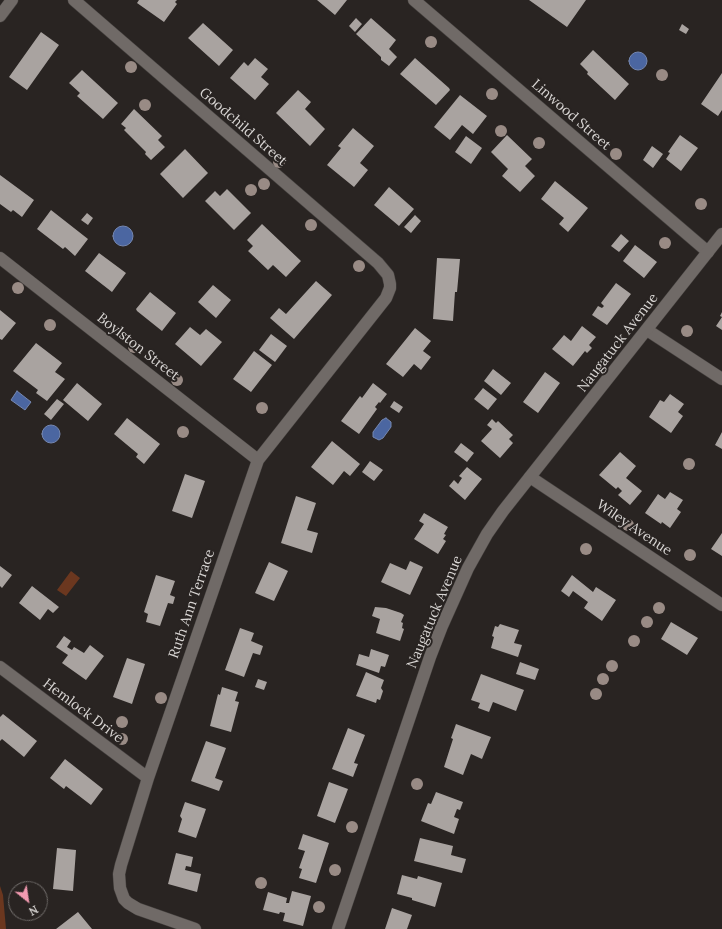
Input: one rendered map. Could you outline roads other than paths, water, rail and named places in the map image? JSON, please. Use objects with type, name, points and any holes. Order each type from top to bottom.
[{"type":"street","points":[[0,16],[12,0]]},
{"type":"street","name":"Goodchild Street","points":[[74,0],[378,264],[388,275],[390,280]]},
{"type":"street","name":"Linwood Street","points":[[414,0],[708,252]]},
{"type":"street","name":"Naugatuck Avenue","points":[[338,929],[425,672],[448,612],[468,568],[487,534],[530,477],[722,234]]},
{"type":"street","name":"Boylston Street","points":[[0,258],[258,460]]},
{"type":"street","name":"Ruth Ann Terrace","points":[[195,929],[138,909],[128,903],[121,893],[119,882],[121,865],[148,778],[258,460],[386,298],[390,288],[390,280]]},
{"type":"street","points":[[647,330],[722,379]]},
{"type":"street","name":"Wiley Avenue","points":[[530,477],[722,605]]},
{"type":"street","name":"Hemlock Drive","points":[[0,667],[148,778]]},
{"type":"water","points":[[634,52],[642,52],[647,57],[645,68],[642,70],[634,70],[629,65],[629,57]]},
{"type":"water","points":[[123,226],[130,229],[133,236],[130,243],[123,246],[116,243],[113,236],[116,229]]},
{"type":"water","points":[[17,391],[31,402],[25,410],[11,400]]},
{"type":"water","points":[[386,418],[391,422],[391,427],[383,438],[379,440],[373,437],[373,432],[382,420]]},
{"type":"water","points":[[51,425],[55,426],[59,430],[59,438],[55,442],[51,443],[47,442],[43,438],[42,434],[43,430],[47,426]]}]
